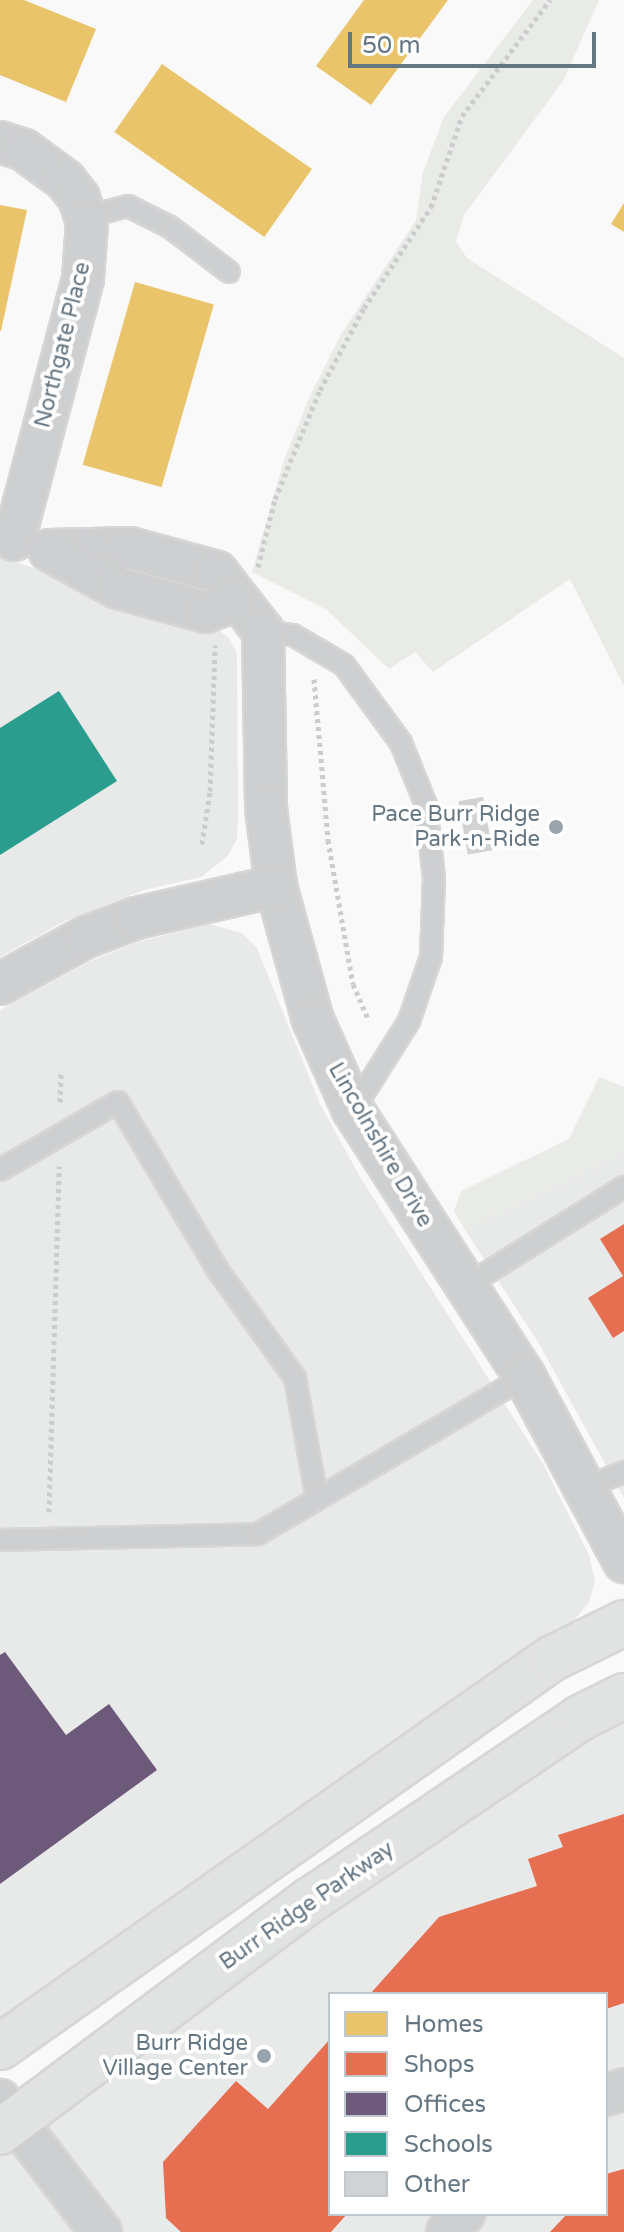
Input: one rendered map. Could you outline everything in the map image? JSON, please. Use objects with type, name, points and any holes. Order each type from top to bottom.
[{"type":"street","points":[[0,142],[24,150],[65,180],[85,217]]},
{"type":"street","name":"Northgate Place","points":[[21,542],[83,279],[85,217]]},
{"type":"street","points":[[21,542],[130,548],[217,572],[235,600],[252,612],[263,631]]},
{"type":"street","name":"Lincolnshire Drive","points":[[263,631],[266,808],[276,886],[313,1020],[353,1110],[525,1377],[587,1487],[624,1562]]},
{"type":"street","points":[[0,984],[62,949],[136,918],[276,886]]},
{"type":"street","points":[[0,2047],[551,1659],[624,1623]]},
{"type":"street","name":"Burr Ridge Parkway","points":[[5,2117],[312,1899],[580,1718],[624,1696]]},
{"type":"street","points":[[5,2117],[101,2232]]},
{"type":"street","points":[[447,2232],[462,2216]]},
{"type":"lane","points":[[85,217],[128,206],[170,227],[229,272]]},
{"type":"lane","points":[[263,631],[293,635],[344,665],[401,743],[426,805],[434,879],[431,957],[409,1021],[353,1110]]},
{"type":"lane","points":[[0,1170],[118,1102],[217,1269],[295,1378],[317,1499]]},
{"type":"lane","points":[[466,1286],[624,1187]]},
{"type":"lane","points":[[0,1540],[258,1534],[525,1377]]},
{"type":"lane","points":[[587,1487],[624,1472]]},
{"type":"path","points":[[202,844],[210,791],[210,676],[216,635],[259,565],[275,499],[320,390],[364,308],[431,207],[462,116],[550,0]]},
{"type":"path","points":[[314,679],[328,840],[353,984],[369,1021]]},
{"type":"path","points":[[60,1102],[61,1071]]},
{"type":"path","points":[[49,1512],[59,1153]]},
{"type":"shaded area","points":[[533,0],[599,0],[563,81],[464,215],[456,242],[467,258],[624,358],[624,686],[570,579],[433,672],[415,652],[389,669],[327,610],[252,572],[284,460],[310,396],[340,336],[416,220],[423,172],[444,117]]},
{"type":"shaded area","points":[[0,557],[213,626],[229,638],[237,654],[238,819],[237,838],[228,856],[201,877],[144,890],[65,921],[0,957]]},
{"type":"shaded area","points":[[209,924],[242,933],[257,948],[320,1104],[360,1177],[543,1464],[589,1555],[595,1581],[589,1602],[569,1627],[411,1727],[0,2023],[0,1010],[93,960],[138,942]]},
{"type":"shaded area","points":[[599,1077],[624,1087],[624,1154],[465,1230],[454,1211],[461,1191],[569,1139]]},
{"type":"shaded area","points":[[624,1154],[624,1498],[538,1342],[465,1230]]},
{"type":"shaded area","name":"Burr Ridge Village Center","points":[[624,1716],[624,2232],[0,2232],[0,2154],[512,1783]]},
{"type":"building: Homes","points":[[0,0],[24,0],[96,29],[66,102],[0,75]]},
{"type":"building: Homes","points":[[364,0],[448,0],[371,105],[316,66]]},
{"type":"building: Homes","points":[[162,64],[312,169],[264,237],[114,132]]},
{"type":"building: Homes","points":[[624,203],[624,232],[611,224]]},
{"type":"building: Homes","points":[[0,205],[27,210],[1,331],[0,331]]},
{"type":"building: Homes","points":[[135,282],[214,305],[161,487],[83,465]]},
{"type":"building: Shops","points":[[624,1224],[624,1331],[613,1338],[588,1298],[623,1276],[600,1239]]},
{"type":"building: Shops","points":[[624,1814],[624,2003],[608,2008],[608,1992],[372,1992],[439,1917],[537,1886],[528,1859],[563,1847],[558,1835]]},
{"type":"building: Shops","points":[[328,2041],[328,2216],[345,2216],[331,2232],[181,2232],[166,2218],[163,2162],[236,2081],[268,2109]]},
{"type":"building: Shops","points":[[624,2169],[624,2232],[550,2232],[565,2216],[608,2216],[608,2173]]},
{"type":"building: Offices","points":[[5,1652],[66,1735],[109,1704],[157,1770],[0,1884],[0,1655]]},
{"type":"building: Schools","points":[[59,691],[117,781],[0,855],[0,728]]},
{"type":"building: Other","points":[[483,797],[492,850],[468,855],[458,801]]},
{"type":"place","name":"Pace Burr Ridge Park-n-Ride","points":[[556,827]]},
{"type":"place","name":"Burr Ridge Village Center","points":[[264,2056]]}]
